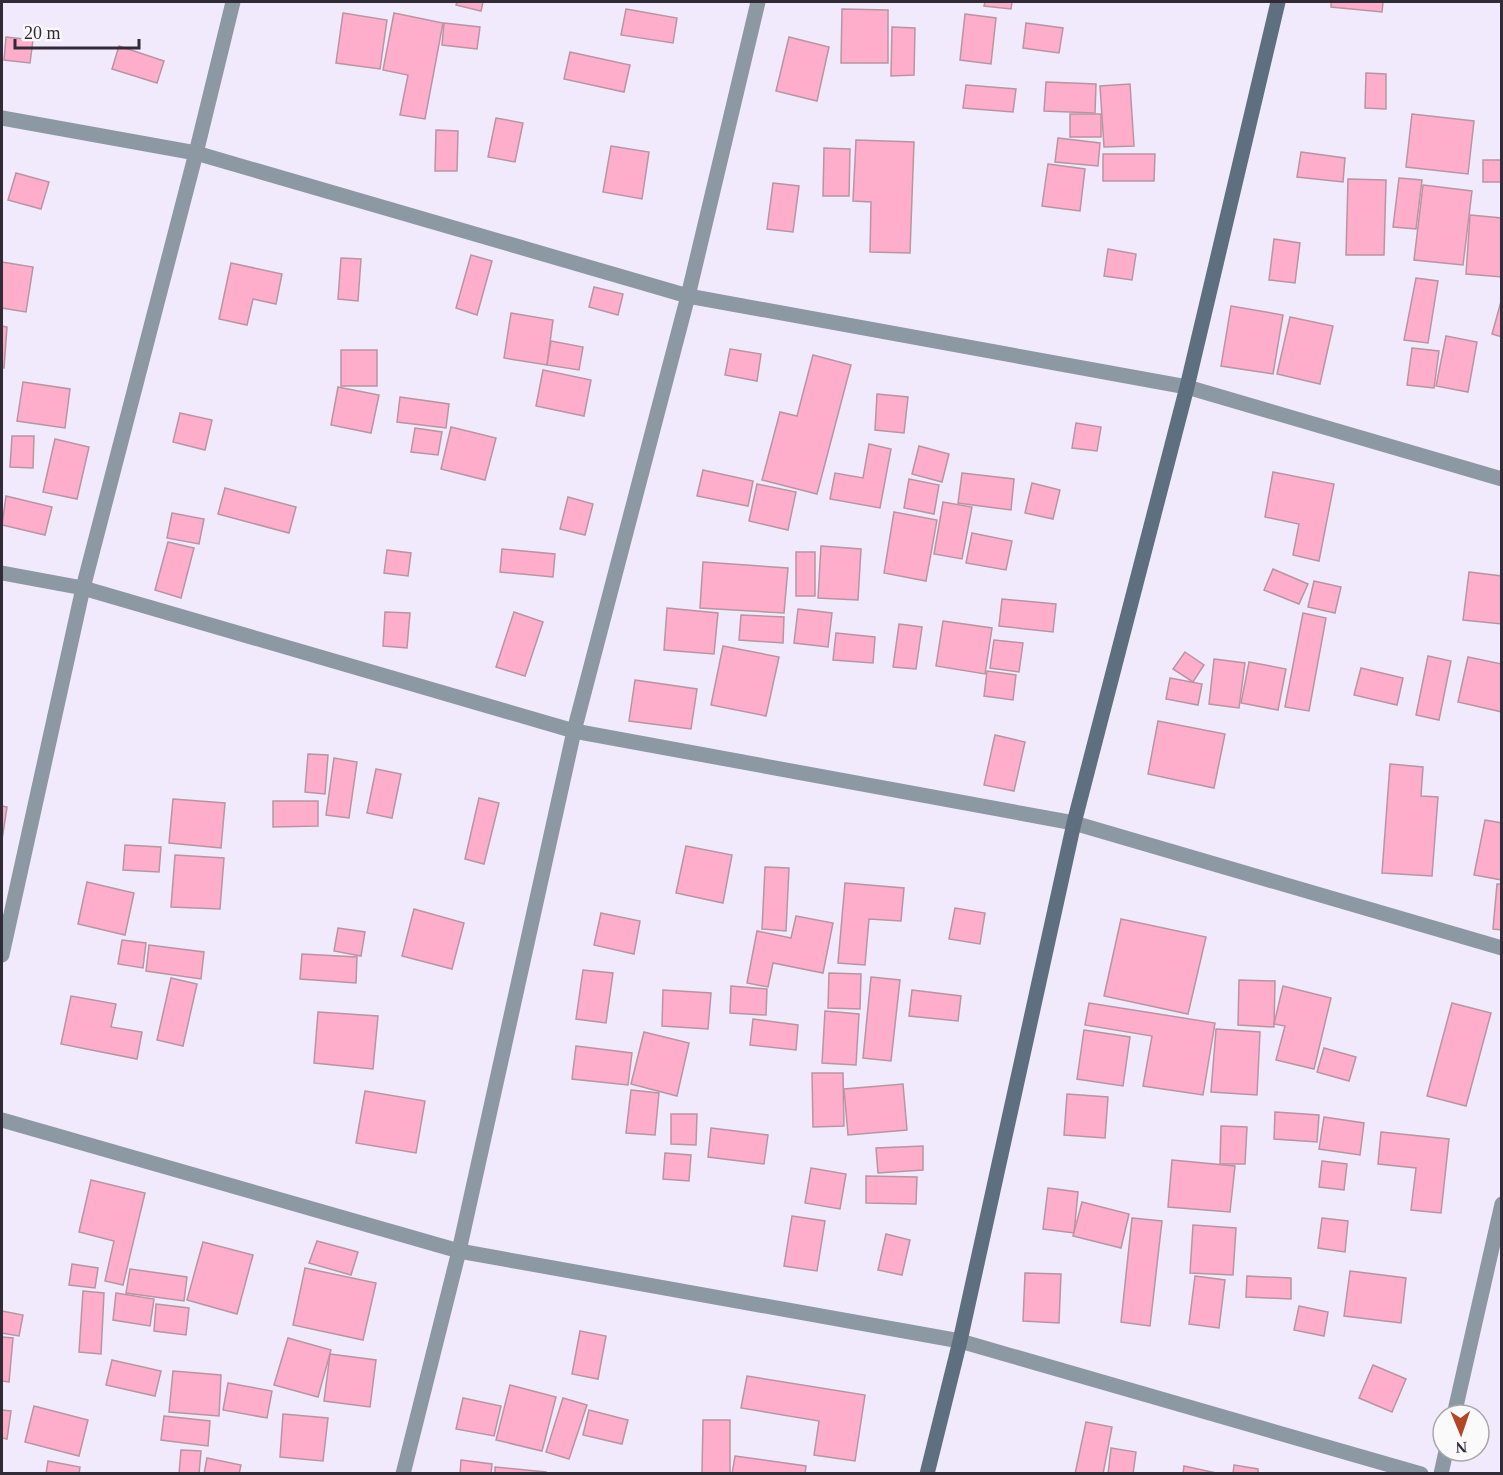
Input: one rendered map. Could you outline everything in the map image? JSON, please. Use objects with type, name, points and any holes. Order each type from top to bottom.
[{"type":"street","points":[[2,955],[83,588],[196,153],[232,2]]},
{"type":"street","points":[[403,1473],[459,1251],[574,731],[688,296],[758,2]]},
{"type":"street","points":[[927,1473],[960,1341],[1074,823],[1186,387],[1278,2]]},
{"type":"street","points":[[2,118],[196,153],[688,296],[1186,387],[1502,479]]},
{"type":"street","points":[[2,573],[83,588],[574,731],[1074,823],[1502,948]]},
{"type":"street","points":[[2,1120],[459,1251],[960,1341],[1421,1473]]},
{"type":"street","points":[[1457,1403],[1502,1204]]},
{"type":"building","points":[[457,2],[483,2],[481,11],[456,5]]},
{"type":"building","points":[[985,2],[1012,2],[1011,9],[984,6]]},
{"type":"building","points":[[1331,2],[1383,2],[1382,12],[1331,7]]},
{"type":"building","points":[[626,9],[677,18],[673,43],[621,35]]},
{"type":"building","points":[[842,9],[888,10],[888,63],[841,63]]},
{"type":"building","points":[[343,13],[387,20],[380,69],[336,63]]},
{"type":"building","points":[[394,13],[443,23],[425,119],[400,115],[408,75],[383,70]]},
{"type":"building","points":[[965,14],[996,18],[991,64],[960,60]]},
{"type":"building","points":[[444,23],[480,27],[477,49],[442,45]]},
{"type":"building","points":[[1026,23],[1063,28],[1059,53],[1023,48]]},
{"type":"building","points":[[892,27],[915,28],[914,75],[891,76]]},
{"type":"building","points":[[6,37],[33,40],[30,63],[4,60]]},
{"type":"building","points":[[789,37],[829,47],[817,101],[776,91]]},
{"type":"building","points":[[119,46],[164,61],[157,83],[112,69]]},
{"type":"building","points":[[570,52],[630,65],[624,92],[564,79]]},
{"type":"building","points":[[1366,73],[1386,74],[1386,109],[1365,108]]},
{"type":"building","points":[[1046,82],[1096,84],[1095,113],[1044,111]]},
{"type":"building","points":[[1130,84],[1134,146],[1104,147],[1100,86]]},
{"type":"building","points":[[966,85],[1016,89],[1013,112],[963,108]]},
{"type":"building","points":[[1070,114],[1101,114],[1101,137],[1070,137]]},
{"type":"building","points":[[1412,114],[1474,121],[1468,174],[1406,167]]},
{"type":"building","points":[[496,118],[523,123],[515,162],[488,157]]},
{"type":"building","points":[[436,130],[458,131],[457,171],[435,171]]},
{"type":"building","points":[[1058,138],[1100,143],[1098,166],[1055,162]]},
{"type":"building","points":[[856,140],[914,142],[910,253],[870,252],[871,202],[853,201]]},
{"type":"building","points":[[611,146],[649,152],[642,199],[603,192]]},
{"type":"building","points":[[824,148],[850,149],[849,196],[823,196]]},
{"type":"building","points":[[1301,152],[1345,158],[1343,182],[1297,177]]},
{"type":"building","points":[[1103,154],[1155,154],[1154,181],[1103,181]]},
{"type":"building","points":[[1483,160],[1502,160],[1502,182],[1483,182]]},
{"type":"building","points":[[1048,164],[1085,169],[1080,211],[1042,206]]},
{"type":"building","points":[[16,173],[49,182],[41,209],[8,200]]},
{"type":"building","points":[[1399,178],[1422,180],[1416,229],[1393,227]]},
{"type":"building","points":[[1348,179],[1386,180],[1384,255],[1346,255]]},
{"type":"building","points":[[773,183],[799,186],[793,232],[767,229]]},
{"type":"building","points":[[1423,185],[1472,191],[1463,265],[1414,260]]},
{"type":"building","points":[[1470,215],[1502,218],[1502,277],[1466,274]]},
{"type":"building","points":[[1274,239],[1300,243],[1295,283],[1269,280]]},
{"type":"building","points":[[1108,249],[1136,254],[1132,280],[1104,276]]},
{"type":"building","points":[[471,255],[492,261],[477,315],[456,308]]},
{"type":"building","points":[[341,258],[361,259],[358,301],[338,299]]},
{"type":"building","points":[[2,262],[33,267],[26,312],[2,308]]},
{"type":"building","points":[[231,263],[282,274],[276,304],[253,299],[247,325],[219,319]]},
{"type":"building","points":[[1416,278],[1438,281],[1428,343],[1404,340]]},
{"type":"building","points":[[594,287],[623,294],[618,315],[589,307]]},
{"type":"building","points":[[1502,298],[1502,337],[1492,334]]},
{"type":"building","points":[[1231,306],[1283,315],[1273,374],[1221,366]]},
{"type":"building","points":[[511,313],[553,320],[547,365],[504,358]]},
{"type":"building","points":[[1290,317],[1333,326],[1320,384],[1277,374]]},
{"type":"building","points":[[2,326],[7,327],[4,368],[2,368]]},
{"type":"building","points":[[1446,336],[1477,342],[1468,392],[1436,386]]},
{"type":"building","points":[[551,341],[583,347],[579,370],[547,365]]},
{"type":"building","points":[[1412,348],[1439,351],[1434,388],[1407,385]]},
{"type":"building","points":[[730,349],[761,354],[757,381],[725,375]]},
{"type":"building","points":[[341,350],[377,350],[377,386],[341,386]]},
{"type":"building","points":[[813,355],[851,365],[817,494],[762,480],[780,412],[797,416]]},
{"type":"building","points":[[543,370],[591,380],[584,416],[536,406]]},
{"type":"building","points":[[23,382],[70,389],[65,428],[17,421]]},
{"type":"building","points":[[338,387],[379,395],[371,433],[331,425]]},
{"type":"building","points":[[877,394],[908,397],[904,433],[875,430]]},
{"type":"building","points":[[400,397],[449,404],[446,428],[397,422]]},
{"type":"building","points":[[180,413],[212,420],[205,450],[173,442]]},
{"type":"building","points":[[1076,423],[1101,427],[1097,451],[1072,448]]},
{"type":"building","points":[[451,427],[496,438],[485,480],[441,469]]},
{"type":"building","points":[[415,428],[442,432],[438,455],[411,452]]},
{"type":"building","points":[[12,436],[34,436],[33,468],[10,467]]},
{"type":"building","points":[[55,439],[89,447],[77,499],[43,492]]},
{"type":"building","points":[[869,444],[891,449],[880,508],[830,499],[835,473],[863,478]]},
{"type":"building","points":[[919,446],[949,454],[942,482],[912,474]]},
{"type":"building","points":[[703,470],[753,481],[748,506],[697,496]]},
{"type":"building","points":[[1273,472],[1334,484],[1319,561],[1293,555],[1299,524],[1265,517]]},
{"type":"building","points":[[962,473],[1014,479],[1011,510],[958,503]]},
{"type":"building","points":[[909,479],[939,485],[934,514],[904,508]]},
{"type":"building","points":[[1032,483],[1060,490],[1053,519],[1025,513]]},
{"type":"building","points":[[757,484],[796,492],[788,530],[749,521]]},
{"type":"building","points":[[225,488],[296,507],[289,533],[218,514]]},
{"type":"building","points":[[6,496],[52,507],[45,535],[2,525]]},
{"type":"building","points":[[568,497],[593,504],[585,535],[560,529]]},
{"type":"building","points":[[943,502],[972,507],[962,559],[934,554]]},
{"type":"building","points":[[894,512],[937,520],[926,581],[884,573]]},
{"type":"building","points":[[172,513],[204,519],[199,544],[167,538]]},
{"type":"building","points":[[972,533],[1012,541],[1006,570],[966,563]]},
{"type":"building","points":[[168,542],[194,548],[181,598],[155,590]]},
{"type":"building","points":[[821,546],[861,549],[858,600],[818,598]]},
{"type":"building","points":[[502,549],[555,554],[553,577],[500,572]]},
{"type":"building","points":[[387,550],[411,553],[408,576],[384,573]]},
{"type":"building","points":[[796,552],[815,552],[815,596],[796,596]]},
{"type":"building","points":[[703,562],[788,568],[784,613],[700,608]]},
{"type":"building","points":[[1273,569],[1308,584],[1299,604],[1264,590]]},
{"type":"building","points":[[1469,572],[1502,576],[1502,624],[1463,620]]},
{"type":"building","points":[[1314,581],[1341,587],[1335,613],[1308,607]]},
{"type":"building","points":[[1002,599],[1056,604],[1053,632],[999,626]]},
{"type":"building","points":[[667,608],[718,613],[714,654],[664,650]]},
{"type":"building","points":[[798,609],[832,613],[828,647],[794,643]]},
{"type":"building","points":[[385,612],[410,613],[407,648],[383,646]]},
{"type":"building","points":[[514,612],[543,622],[525,676],[496,667]]},
{"type":"building","points":[[1303,613],[1326,618],[1309,711],[1285,707]]},
{"type":"building","points":[[741,615],[784,617],[783,643],[739,640]]},
{"type":"building","points":[[943,621],[992,628],[985,674],[936,666]]},
{"type":"building","points":[[899,624],[922,627],[916,669],[893,667]]},
{"type":"building","points":[[836,633],[875,637],[873,663],[833,660]]},
{"type":"building","points":[[994,640],[1023,643],[1019,672],[990,668]]},
{"type":"building","points":[[723,646],[779,657],[766,716],[711,705]]},
{"type":"building","points":[[1185,652],[1204,665],[1193,682],[1173,669]]},
{"type":"building","points":[[1428,656],[1451,661],[1439,720],[1416,715]]},
{"type":"building","points":[[1468,657],[1502,664],[1502,712],[1458,702]]},
{"type":"building","points":[[1214,659],[1245,663],[1239,708],[1209,704]]},
{"type":"building","points":[[1249,662],[1286,669],[1278,710],[1241,703]]},
{"type":"building","points":[[1361,668],[1403,678],[1397,705],[1354,695]]},
{"type":"building","points":[[987,671],[1016,675],[1013,700],[984,696]]},
{"type":"building","points":[[1170,678],[1202,684],[1198,705],[1166,699]]},
{"type":"building","points":[[635,680],[697,689],[691,729],[629,721]]},
{"type":"building","points":[[1158,721],[1225,734],[1214,788],[1148,774]]},
{"type":"building","points":[[995,735],[1025,742],[1014,791],[984,785]]},
{"type":"building","points":[[308,754],[328,755],[325,794],[305,792]]},
{"type":"building","points":[[334,758],[357,762],[349,818],[326,815]]},
{"type":"building","points":[[1390,764],[1423,767],[1421,796],[1438,797],[1432,876],[1382,873]]},
{"type":"building","points":[[376,769],[401,774],[392,818],[367,813]]},
{"type":"building","points":[[479,798],[499,803],[484,864],[465,859]]},
{"type":"building","points":[[173,799],[225,803],[221,848],[169,843]]},
{"type":"building","points":[[273,801],[318,801],[318,826],[273,827]]},
{"type":"building","points":[[2,806],[7,807],[2,840]]},
{"type":"building","points":[[1485,820],[1502,823],[1502,880],[1474,875]]},
{"type":"building","points":[[125,845],[161,847],[159,872],[123,870]]},
{"type":"building","points":[[686,846],[732,855],[723,903],[676,893]]},
{"type":"building","points":[[175,855],[224,858],[220,909],[171,907]]},
{"type":"building","points":[[765,867],[789,868],[786,931],[762,929]]},
{"type":"building","points":[[87,882],[134,893],[125,935],[78,924]]},
{"type":"building","points":[[845,883],[904,888],[901,921],[869,919],[865,965],[838,963]]},
{"type":"building","points":[[1497,884],[1502,884],[1502,930],[1493,929]]},
{"type":"building","points":[[955,908],[985,913],[980,944],[949,939]]},
{"type":"building","points":[[414,909],[464,923],[452,969],[402,956]]},
{"type":"building","points":[[601,913],[640,921],[634,954],[594,945]]},
{"type":"building","points":[[796,916],[833,923],[823,973],[773,963],[768,987],[747,983],[757,931],[791,938]]},
{"type":"building","points":[[1121,919],[1206,937],[1188,1014],[1104,996]]},
{"type":"building","points":[[338,928],[365,932],[361,956],[334,951]]},
{"type":"building","points":[[122,940],[146,943],[143,968],[118,964]]},
{"type":"building","points":[[149,945],[204,952],[201,979],[146,971]]},
{"type":"building","points":[[302,954],[357,957],[356,983],[300,979]]},
{"type":"building","points":[[583,970],[613,973],[606,1023],[576,1019]]},
{"type":"building","points":[[829,973],[861,974],[860,1009],[828,1008]]},
{"type":"building","points":[[871,977],[900,980],[891,1061],[863,1058]]},
{"type":"building","points":[[171,978],[197,984],[183,1046],[157,1040]]},
{"type":"building","points":[[1239,980],[1275,981],[1274,1027],[1238,1025]]},
{"type":"building","points":[[731,986],[767,989],[766,1015],[730,1013]]},
{"type":"building","points":[[1283,986],[1331,998],[1314,1069],[1276,1060],[1285,1026],[1274,1024]]},
{"type":"building","points":[[663,990],[711,993],[708,1029],[662,1026]]},
{"type":"building","points":[[912,990],[961,996],[958,1021],[909,1016]]},
{"type":"building","points":[[71,996],[116,1004],[111,1027],[142,1032],[137,1059],[61,1044]]},
{"type":"building","points":[[1089,1003],[1215,1023],[1203,1095],[1143,1086],[1152,1036],[1085,1025]]},
{"type":"building","points":[[1452,1003],[1491,1013],[1466,1106],[1427,1096]]},
{"type":"building","points":[[825,1011],[859,1014],[856,1065],[822,1063]]},
{"type":"building","points":[[318,1012],[378,1016],[373,1069],[314,1063]]},
{"type":"building","points":[[753,1019],[798,1025],[796,1050],[750,1045]]},
{"type":"building","points":[[1216,1029],[1260,1032],[1257,1095],[1211,1092]]},
{"type":"building","points":[[1084,1030],[1130,1037],[1123,1086],[1077,1079]]},
{"type":"building","points":[[644,1032],[689,1043],[677,1096],[631,1084]]},
{"type":"building","points":[[576,1046],[632,1053],[628,1085],[572,1079]]},
{"type":"building","points":[[1324,1048],[1356,1057],[1349,1081],[1317,1072]]},
{"type":"building","points":[[812,1073],[843,1073],[844,1126],[813,1127]]},
{"type":"building","points":[[903,1084],[907,1130],[848,1135],[844,1089]]},
{"type":"building","points":[[631,1090],[659,1093],[655,1135],[626,1133]]},
{"type":"building","points":[[365,1091],[425,1101],[416,1153],[356,1143]]},
{"type":"building","points":[[1067,1094],[1108,1097],[1105,1138],[1064,1135]]},
{"type":"building","points":[[1275,1112],[1319,1115],[1317,1142],[1274,1139]]},
{"type":"building","points":[[671,1114],[697,1114],[696,1145],[671,1144]]},
{"type":"building","points":[[1324,1117],[1364,1123],[1360,1155],[1319,1149]]},
{"type":"building","points":[[1221,1126],[1247,1127],[1245,1164],[1220,1164]]},
{"type":"building","points":[[711,1128],[768,1135],[764,1164],[708,1157]]},
{"type":"building","points":[[1381,1132],[1449,1139],[1441,1213],[1411,1210],[1416,1168],[1378,1164]]},
{"type":"building","points":[[923,1146],[923,1170],[878,1173],[876,1148]]},
{"type":"building","points":[[665,1153],[691,1155],[689,1181],[663,1179]]},
{"type":"building","points":[[1172,1160],[1235,1166],[1230,1212],[1168,1207]]},
{"type":"building","points":[[1322,1161],[1347,1164],[1344,1190],[1319,1187]]},
{"type":"building","points":[[811,1168],[846,1174],[840,1209],[805,1203]]},
{"type":"building","points":[[866,1176],[917,1177],[916,1204],[866,1203]]},
{"type":"building","points":[[91,1180],[145,1193],[123,1285],[105,1281],[114,1241],[79,1232]]},
{"type":"building","points":[[1048,1188],[1078,1192],[1074,1233],[1043,1229]]},
{"type":"building","points":[[1082,1202],[1129,1214],[1121,1248],[1073,1236]]},
{"type":"building","points":[[792,1216],[825,1221],[817,1271],[784,1266]]},
{"type":"building","points":[[1132,1218],[1162,1221],[1150,1326],[1121,1322]]},
{"type":"building","points":[[1322,1218],[1348,1221],[1345,1252],[1318,1248]]},
{"type":"building","points":[[1193,1225],[1236,1228],[1233,1275],[1190,1273]]},
{"type":"building","points":[[886,1234],[910,1240],[902,1275],[878,1270]]},
{"type":"building","points":[[317,1241],[358,1252],[351,1275],[309,1263]]},
{"type":"building","points":[[203,1242],[253,1255],[237,1314],[187,1300]]},
{"type":"building","points":[[72,1264],[98,1268],[95,1288],[69,1285]]},
{"type":"building","points":[[305,1268],[376,1283],[363,1340],[293,1325]]},
{"type":"building","points":[[130,1269],[187,1277],[184,1301],[126,1293]]},
{"type":"building","points":[[1350,1271],[1406,1278],[1401,1323],[1344,1316]]},
{"type":"building","points":[[1025,1273],[1061,1274],[1059,1323],[1023,1321]]},
{"type":"building","points":[[1195,1276],[1225,1280],[1219,1328],[1189,1324]]},
{"type":"building","points":[[1247,1276],[1291,1278],[1291,1299],[1246,1297]]},
{"type":"building","points":[[83,1291],[104,1293],[101,1354],[79,1352]]},
{"type":"building","points":[[116,1293],[154,1299],[150,1326],[113,1320]]},
{"type":"building","points":[[156,1304],[189,1308],[186,1335],[154,1331]]},
{"type":"building","points":[[1299,1306],[1328,1312],[1324,1336],[1294,1330]]},
{"type":"building","points":[[2,1311],[23,1315],[19,1336],[2,1333]]},
{"type":"building","points":[[580,1331],[606,1336],[598,1379],[572,1374]]},
{"type":"building","points":[[2,1337],[13,1338],[9,1382],[2,1381]]},
{"type":"building","points":[[288,1338],[331,1350],[318,1397],[274,1385]]},
{"type":"building","points":[[330,1354],[376,1360],[370,1407],[324,1401]]},
{"type":"building","points":[[112,1360],[161,1371],[155,1396],[106,1385]]},
{"type":"building","points":[[1373,1365],[1406,1379],[1392,1412],[1359,1398]]},
{"type":"building","points":[[173,1371],[221,1375],[219,1416],[169,1412]]},
{"type":"building","points":[[747,1376],[865,1395],[855,1461],[814,1455],[819,1421],[741,1408]]},
{"type":"building","points":[[228,1383],[272,1391],[267,1418],[223,1410]]},
{"type":"building","points":[[510,1385],[556,1397],[542,1451],[496,1440]]},
{"type":"building","points":[[463,1398],[501,1406],[494,1436],[456,1429]]},
{"type":"building","points":[[563,1398],[587,1405],[569,1459],[546,1452]]},
{"type":"building","points":[[34,1406],[88,1420],[79,1456],[25,1442]]},
{"type":"building","points":[[2,1410],[11,1411],[7,1439],[2,1438]]},
{"type":"building","points":[[589,1410],[628,1420],[622,1444],[583,1435]]},
{"type":"building","points":[[283,1414],[328,1418],[323,1461],[280,1457]]},
{"type":"building","points":[[164,1416],[210,1421],[208,1446],[161,1440]]},
{"type":"building","points":[[703,1420],[730,1420],[730,1474],[702,1474]]},
{"type":"building","points":[[1086,1422],[1112,1427],[1103,1474],[1075,1474]]},
{"type":"building","points":[[1111,1448],[1136,1452],[1133,1474],[1108,1474]]},
{"type":"building","points":[[181,1450],[201,1451],[199,1474],[179,1474]]},
{"type":"building","points":[[735,1456],[806,1466],[805,1474],[732,1474]]},
{"type":"building","points":[[207,1458],[241,1465],[239,1474],[204,1474]]},
{"type":"building","points":[[461,1460],[492,1464],[491,1474],[460,1474]]},
{"type":"building","points":[[48,1461],[80,1467],[79,1474],[46,1474]]},
{"type":"building","points":[[1234,1465],[1258,1469],[1258,1474],[1233,1474]]},
{"type":"building","points":[[1184,1466],[1221,1474],[1183,1474]]},
{"type":"building","points":[[495,1467],[546,1472],[546,1474],[495,1474]]}]
